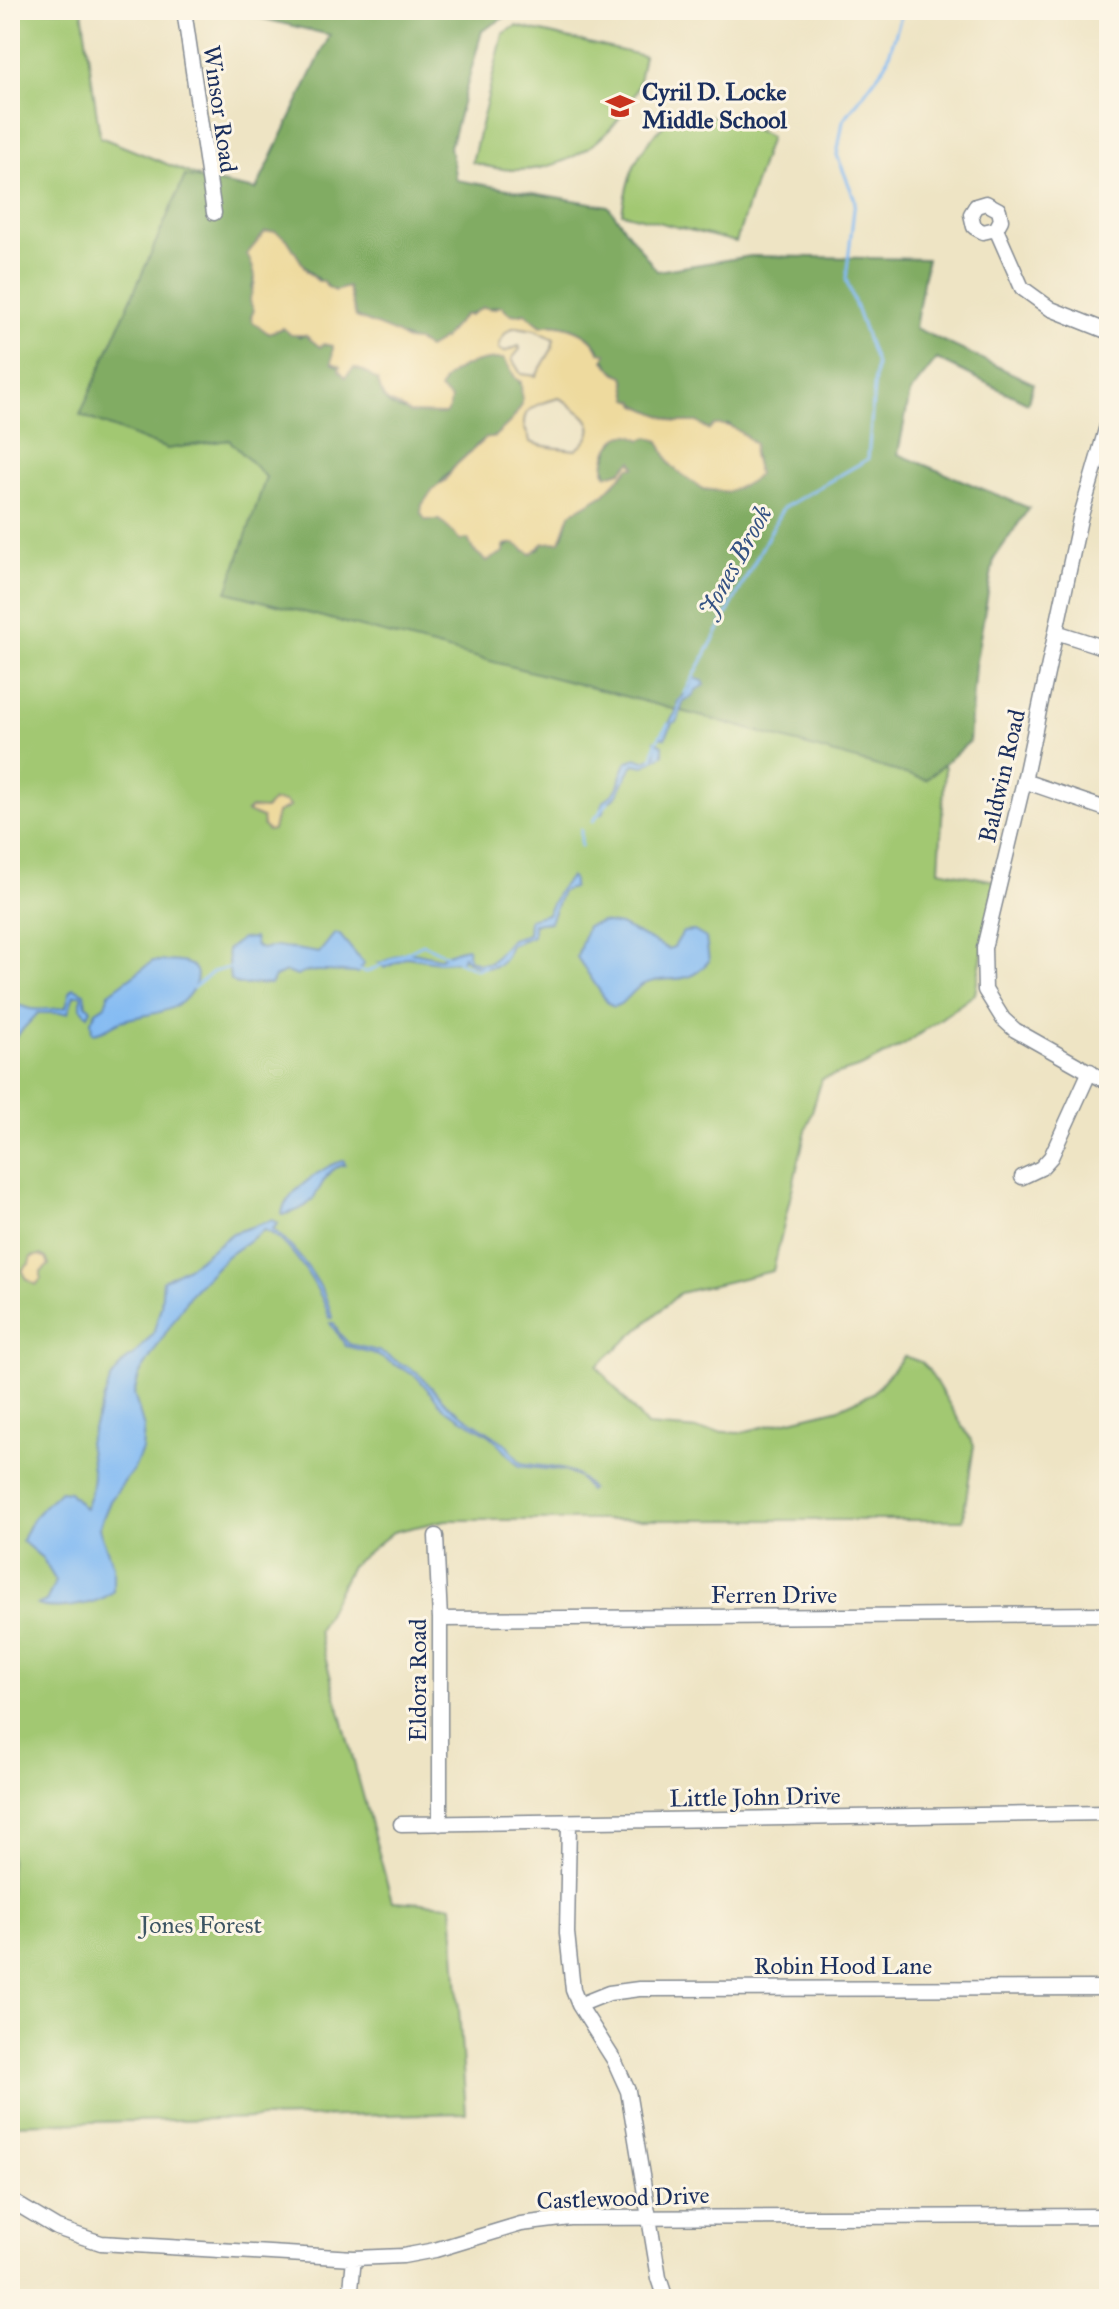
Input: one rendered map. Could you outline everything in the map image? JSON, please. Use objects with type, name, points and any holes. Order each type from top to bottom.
[{"type":"street","name":"Winsor Road","points":[[184,10],[214,213]]},
{"type":"street","points":[[996,229],[1022,288],[1051,309],[1109,332]]},
{"type":"street","name":"Baldwin Road","points":[[1109,419],[1080,519],[1024,781],[987,932],[983,970],[985,990],[1003,1019],[1015,1030],[1109,1083]]},
{"type":"street","points":[[1056,632],[1109,649]]},
{"type":"street","points":[[1024,781],[1109,810]]},
{"type":"street","points":[[1022,1177],[1041,1168],[1051,1157],[1090,1071]]},
{"type":"street","name":"Eldora Road","points":[[436,1536],[440,1619],[440,1824]]},
{"type":"street","name":"Ferren Drive","points":[[440,1619],[1109,1614]]},
{"type":"street","name":"Little John Drive","points":[[401,1824],[1109,1813]]},
{"type":"street","points":[[569,1822],[569,1970],[579,2005],[614,2060],[628,2091],[659,2278],[666,2299]]},
{"type":"street","name":"Robin Hood Lane","points":[[579,2005],[609,1993],[639,1989],[1109,1988]]},
{"type":"street","name":"Castlewood Drive","points":[[10,2200],[57,2228],[101,2243],[354,2258],[403,2256],[435,2250],[495,2230],[543,2220],[649,2216],[1109,2216]]},
{"type":"street","points":[[350,2299],[354,2258]]},
{"type":"green space","name":"Jones Forest","points":[[10,10],[82,10],[100,137],[199,177],[115,371],[932,738],[945,768],[939,870],[995,881],[975,994],[904,1045],[861,1067],[822,1079],[805,1134],[773,1271],[680,1293],[597,1366],[647,1426],[738,1433],[840,1408],[873,1393],[904,1356],[921,1362],[974,1445],[963,1520],[446,1520],[393,1532],[351,1566],[318,1631],[392,1901],[452,1905],[466,2113],[10,2124]]},
{"type":"green space","points":[[227,10],[512,10],[512,13],[482,31],[450,147],[456,180],[608,206],[657,271],[751,256],[927,259],[915,328],[1033,383],[1028,403],[937,359],[910,393],[898,454],[1029,508],[994,559],[975,666],[969,742],[926,780],[734,725],[227,592],[266,477],[229,440],[167,449],[80,415],[185,176],[256,190],[330,35]],"holes":[[[265,232],[287,239],[301,262],[320,281],[335,291],[348,287],[356,317],[428,348],[443,339],[464,315],[497,306],[511,315],[525,313],[541,326],[563,325],[577,330],[595,343],[613,370],[624,376],[629,399],[676,422],[697,422],[710,430],[729,424],[752,443],[756,468],[728,492],[703,489],[670,464],[659,441],[621,434],[611,446],[604,465],[607,475],[621,471],[627,465],[629,468],[604,494],[570,514],[563,537],[543,543],[538,550],[525,551],[521,545],[513,543],[485,557],[466,538],[422,505],[454,467],[482,441],[501,431],[518,413],[523,398],[516,374],[504,359],[476,362],[457,370],[440,390],[447,397],[445,414],[404,410],[390,405],[382,396],[378,381],[354,368],[345,374],[332,363],[333,346],[323,344],[320,347],[305,335],[300,337],[283,328],[268,333],[251,317],[255,277],[252,265]]]},
{"type":"green space","points":[[516,26],[644,56],[635,93],[622,115],[605,134],[567,160],[521,170],[472,162],[503,34]]},
{"type":"green space","points":[[679,111],[736,120],[770,137],[736,242],[622,213],[633,167],[639,156],[655,134]]},
{"type":"sand","points":[[275,231],[287,239],[307,271],[318,281],[324,281],[335,291],[348,287],[356,317],[428,348],[443,339],[464,315],[483,307],[492,309],[502,306],[512,314],[525,313],[541,326],[558,325],[575,330],[590,339],[599,352],[606,353],[604,361],[624,376],[629,399],[637,405],[676,422],[697,422],[709,430],[714,425],[726,425],[745,436],[755,444],[753,455],[758,474],[749,483],[728,492],[703,489],[670,464],[659,441],[649,437],[641,440],[626,435],[619,437],[610,447],[604,471],[607,475],[621,471],[632,461],[635,467],[629,468],[604,494],[570,514],[560,542],[544,543],[531,554],[516,545],[504,545],[504,552],[487,561],[473,550],[468,539],[460,540],[440,520],[425,520],[421,513],[422,505],[454,467],[512,420],[522,405],[521,382],[504,359],[476,362],[457,370],[444,382],[440,390],[451,399],[445,414],[409,413],[387,401],[378,381],[363,371],[354,368],[345,377],[339,370],[340,366],[332,363],[333,346],[323,344],[320,347],[305,335],[291,335],[283,328],[268,333],[251,317],[254,310],[250,298],[255,277],[247,254],[265,232]],"holes":[[[516,327],[535,330],[554,339],[552,349],[536,376],[521,374],[512,359],[519,346],[504,352],[499,349],[504,335]],[[559,398],[582,414],[590,424],[590,434],[576,450],[530,442],[525,428],[527,412]]]},
{"type":"sand","points":[[273,801],[285,802],[290,807],[277,813],[273,830],[268,831],[263,826],[262,818],[247,812],[251,808],[265,809]]},
{"type":"sand","points":[[40,1255],[46,1258],[49,1265],[41,1272],[41,1279],[36,1285],[27,1279],[22,1270],[31,1257]]},
{"type":"water","points":[[694,678],[705,685],[684,700],[677,721],[665,738],[660,737],[676,712],[678,701]]},
{"type":"water","points":[[655,741],[663,745],[663,755],[644,766],[635,764],[601,814],[603,801],[618,788],[627,762],[636,758],[644,761],[656,756]]},
{"type":"water","points":[[570,877],[573,888],[562,891],[550,922],[533,924],[533,936],[510,945],[502,962],[496,965],[477,966],[463,956],[461,961],[438,962],[407,957],[385,968],[378,963],[405,952],[440,958],[467,948],[469,959],[490,963],[511,939],[528,934],[529,919],[547,914],[559,890]]},
{"type":"water","points":[[601,922],[620,925],[668,949],[674,947],[683,932],[694,931],[706,938],[709,961],[685,978],[644,984],[613,1007],[577,957],[587,926]]},
{"type":"water","points":[[335,933],[364,964],[357,973],[318,971],[297,976],[286,972],[275,977],[271,984],[239,985],[230,980],[227,950],[241,939],[254,938],[256,946],[261,949],[277,946],[319,953]]},
{"type":"water","points":[[153,961],[182,962],[192,966],[197,977],[187,997],[170,1009],[121,1021],[92,1033],[91,1021],[96,1011],[105,1005],[109,993]]},
{"type":"water","points":[[74,988],[84,993],[86,1005],[91,1009],[88,1015],[81,1008],[81,995],[74,995],[68,1013],[38,1013],[10,1043],[10,1004],[34,1009],[63,1008]]},
{"type":"water","points":[[344,1161],[345,1165],[329,1174],[308,1204],[282,1215],[289,1199],[306,1182]]},
{"type":"water","points":[[272,1220],[278,1223],[273,1229],[292,1247],[317,1281],[332,1318],[329,1318],[321,1296],[304,1268],[274,1235],[264,1230],[227,1256],[191,1293],[139,1375],[134,1394],[144,1428],[142,1450],[135,1467],[110,1501],[99,1528],[113,1566],[113,1591],[98,1600],[76,1606],[37,1605],[46,1601],[56,1581],[42,1558],[22,1541],[37,1514],[60,1491],[69,1492],[85,1509],[93,1476],[88,1442],[111,1379],[153,1334],[161,1306],[163,1280],[190,1266],[233,1233]]},
{"type":"water","points":[[330,1323],[334,1323],[349,1344],[378,1351],[417,1372],[449,1406],[506,1444],[521,1463],[568,1471],[579,1478],[565,1471],[519,1466],[491,1436],[445,1409],[416,1376],[373,1353],[346,1346]]},
{"type":"waterway","name":"Jones Brook","points":[[685,693],[783,508],[868,459],[876,364],[846,279],[855,200],[837,155],[843,121],[886,64],[903,10]]},
{"type":"waterway","name":"Jones Brook","points":[[651,759],[656,742],[668,724]]},
{"type":"waterway","name":"Jones Brook","points":[[593,821],[608,802]]},
{"type":"waterway","name":"Jones Brook","points":[[581,830],[581,846]]},
{"type":"waterway","name":"Jones Brook","points":[[357,970],[367,972],[423,944],[448,956]]},
{"type":"waterway","name":"Jones Brook","points":[[458,961],[475,969],[484,967]]},
{"type":"waterway","name":"Jones Brook","points":[[193,988],[213,972],[231,967]]},
{"type":"place","name":"Cyril D. Locke Middle School","points":[[620,106]]}]
